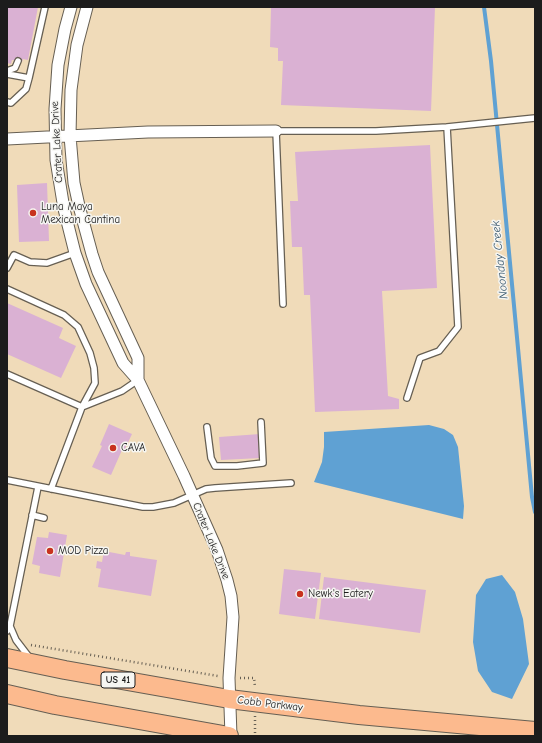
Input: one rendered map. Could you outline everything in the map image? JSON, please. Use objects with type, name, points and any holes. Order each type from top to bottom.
[{"type":"main road","name":"Cobb Parkway","points":[[7,658],[229,709],[359,715],[535,731]]},
{"type":"main road","points":[[7,694],[55,705],[230,736]]},
{"type":"street","name":"Crater Lake Drive","points":[[71,7],[58,65],[55,102],[56,160],[60,191],[75,254],[86,284],[123,363],[138,380],[193,495],[217,550],[231,596],[233,617],[229,709],[230,736]]},
{"type":"street","name":"Crater Lake Drive","points":[[86,7],[78,40],[70,110],[70,136],[74,183],[86,234],[98,272],[138,358],[138,380]]},
{"type":"street","points":[[7,139],[154,132],[276,131]]},
{"type":"lane","points":[[7,102],[11,103],[26,89],[45,7]]},
{"type":"lane","points":[[7,73],[15,68],[18,61]]},
{"type":"lane","points":[[7,73],[29,78]]},
{"type":"lane","points":[[283,304],[276,131],[376,131],[448,127],[535,118]]},
{"type":"lane","points":[[407,398],[420,358],[439,351],[458,327],[448,127]]},
{"type":"lane","points":[[7,268],[14,255],[30,262],[47,263],[75,254]]},
{"type":"lane","points":[[7,290],[64,315],[78,327],[90,353],[94,368],[95,383],[82,407],[51,489]]},
{"type":"lane","points":[[7,374],[82,407],[122,391],[138,380]]},
{"type":"lane","points":[[206,427],[211,458],[215,466],[237,466],[263,463],[261,422]]},
{"type":"lane","points":[[7,480],[148,507],[163,506],[174,503],[206,489],[290,483]]},
{"type":"lane","points":[[38,487],[8,629],[29,657],[39,665]]},
{"type":"lane","points":[[32,516],[44,518]]},
{"type":"water","points":[[429,425],[444,429],[453,435],[458,447],[464,506],[463,519],[314,482],[322,462],[324,432]]},
{"type":"water","points":[[502,575],[515,592],[523,619],[529,664],[512,699],[492,692],[478,671],[473,642],[476,595],[486,579]]},
{"type":"building","points":[[7,7],[38,7],[28,60],[23,59],[22,62],[12,60],[11,64],[7,63]]},
{"type":"building","points":[[271,7],[435,7],[431,111],[281,105],[283,61],[278,61],[278,48],[270,47]]},
{"type":"building","points":[[430,145],[437,288],[382,291],[388,396],[399,399],[399,409],[315,412],[310,295],[304,295],[302,247],[292,247],[290,201],[298,201],[295,152]]},
{"type":"building","name":"Luna Maya Mexican Cantina","points":[[47,183],[49,241],[19,242],[17,185]]},
{"type":"building","points":[[7,303],[63,328],[59,338],[76,346],[61,378],[7,354]]},
{"type":"building","name":"CAVA","points":[[109,424],[132,434],[124,451],[122,450],[111,475],[92,467],[102,446],[100,445]]},
{"type":"building","points":[[260,434],[261,458],[221,460],[219,437]]},
{"type":"building","name":"MOD Pizza","points":[[49,532],[67,535],[60,577],[39,573],[40,566],[32,564],[37,537],[48,538]]},
{"type":"building","points":[[104,551],[125,555],[126,552],[130,552],[130,556],[157,560],[151,596],[98,587],[101,569],[96,568],[97,561],[102,562]]},
{"type":"building","name":"Newk's Eatery","points":[[284,569],[321,573],[315,619],[279,614]]},
{"type":"building","points":[[324,577],[426,590],[420,633],[319,619]]},
{"type":"waterway","name":"Noonday Creek","points":[[484,7],[491,61],[532,497],[535,512]]},
{"type":"place","name":"Luna Maya Mexican Cantina","points":[[33,213]]},
{"type":"place","name":"CAVA","points":[[113,448]]},
{"type":"place","name":"MOD Pizza","points":[[50,551]]},
{"type":"place","name":"Newk's Eatery","points":[[300,594]]}]
